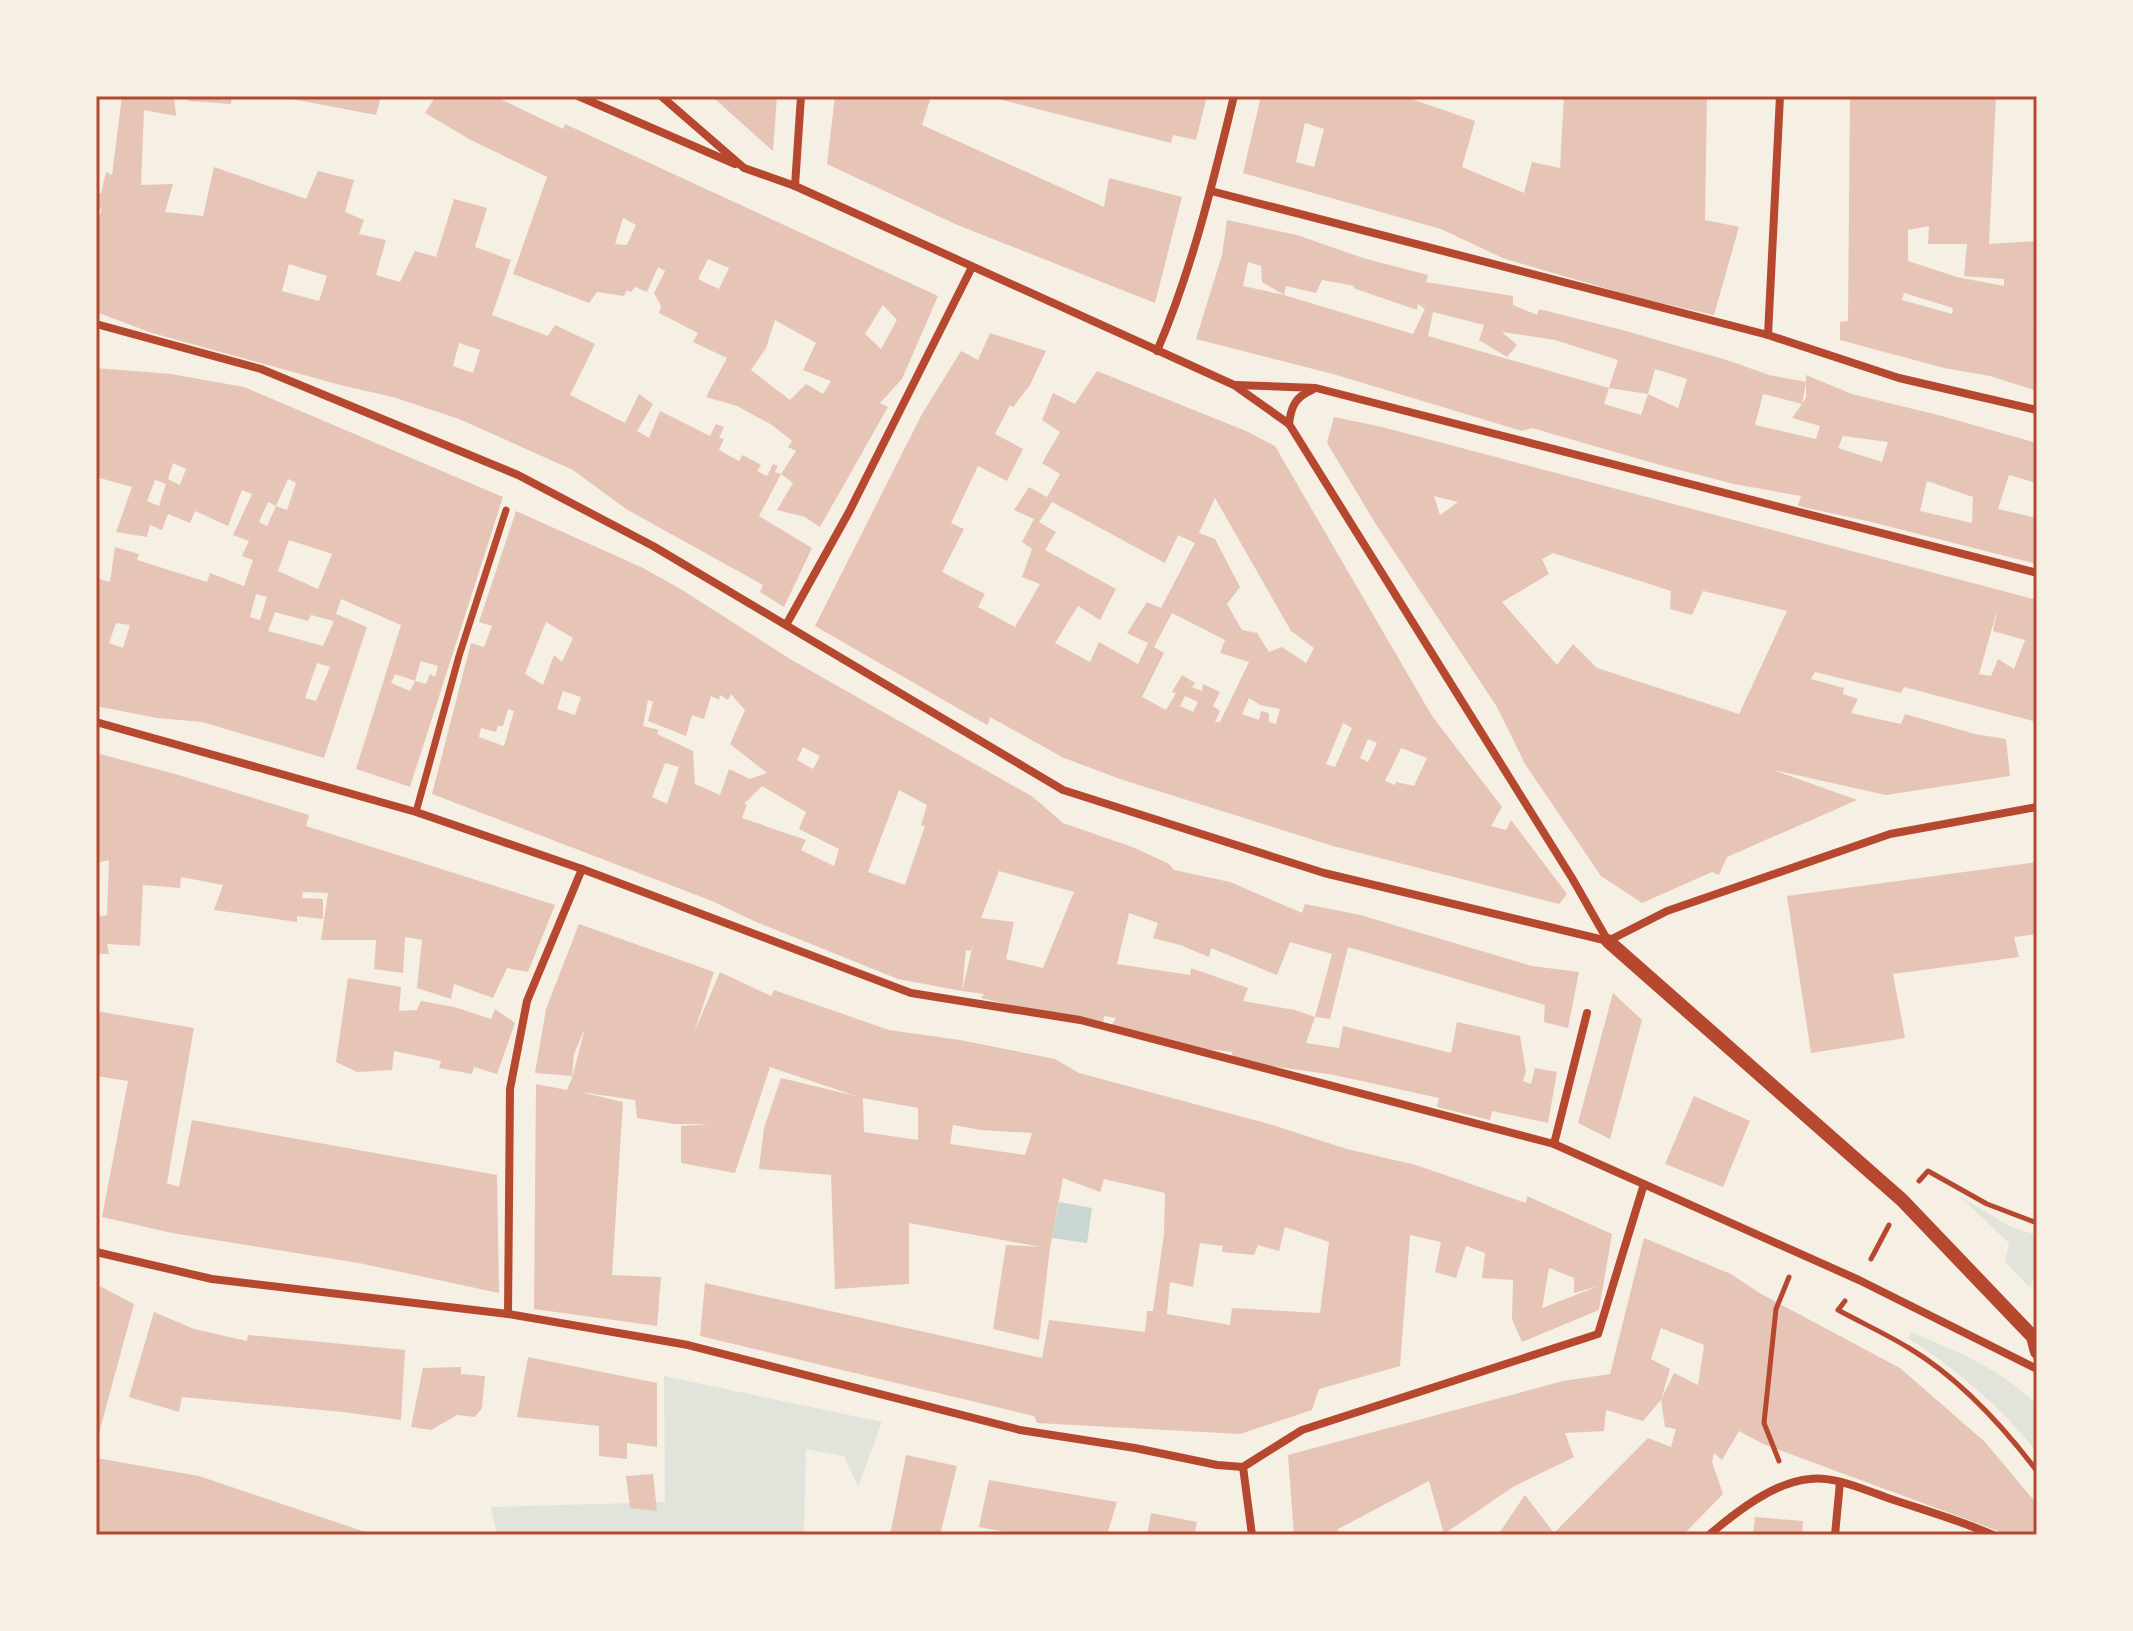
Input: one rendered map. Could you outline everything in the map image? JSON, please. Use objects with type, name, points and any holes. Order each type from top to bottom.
[{"type":"street","points":[[578,96],[744,168],[795,186],[1234,385],[1289,424],[1572,878],[1608,941],[1902,1200],[2035,1332],[2037,1352]]},
{"type":"street","points":[[661,96],[744,168]]},
{"type":"street","points":[[795,186],[801,96]]},
{"type":"street","points":[[1157,351],[1171,319],[1211,191],[1234,96]]},
{"type":"street","points":[[1768,335],[1780,96]]},
{"type":"street","points":[[1211,191],[1768,335],[1899,378],[2037,410]]},
{"type":"street","points":[[786,625],[849,512],[972,267]]},
{"type":"street","points":[[96,324],[261,369],[518,475],[653,546],[1063,790],[1324,873],[1608,941],[1667,911],[1890,834],[2037,807]]},
{"type":"street","points":[[1234,385],[1316,388],[2037,573]]},
{"type":"street","points":[[1289,424],[1291,408],[1299,395],[1316,388]]},
{"type":"street","points":[[416,812],[459,656],[506,510]]},
{"type":"street","points":[[96,722],[416,812],[582,869],[911,993],[1080,1020],[1554,1144],[1859,1280],[2037,1369]]},
{"type":"street","points":[[508,1314],[510,1089],[527,1001],[582,869]]},
{"type":"street","points":[[1554,1144],[1587,1013]]},
{"type":"street","points":[[96,1252],[212,1279],[508,1314],[688,1345],[1020,1430],[1243,1467],[1302,1430],[1598,1334],[1644,1184]]},
{"type":"street","points":[[1243,1467],[1252,1535]]},
{"type":"street","points":[[1709,1535],[1726,1520],[1789,1484],[1812,1478],[1840,1482],[1972,1531],[1993,1535]]},
{"type":"street","points":[[1835,1535],[1840,1482]]},
{"type":"path","points":[[2037,1223],[1987,1204],[1928,1171],[1902,1200],[1859,1280],[1838,1310],[1911,1349],[1963,1389],[2011,1437],[2037,1471]]},
{"type":"path","points":[[1789,1484],[1764,1423],[1776,1309],[1798,1252]]},
{"type":"shaded area","points":[[1958,1195],[2011,1227],[2037,1235],[2037,1270],[2030,1288],[2005,1262],[2009,1243]]},
{"type":"shaded area","points":[[1059,1202],[1092,1208],[1087,1243],[1052,1238]]},
{"type":"shaded area","points":[[1911,1332],[1993,1371],[2037,1405],[2037,1452],[1977,1390],[1908,1338]]},
{"type":"shaded area","points":[[664,1376],[882,1422],[858,1487],[844,1456],[806,1449],[804,1535],[497,1535],[491,1507],[665,1502]]},
{"type":"building","points":[[122,96],[174,96],[176,116],[144,110],[141,185],[173,184],[165,212],[203,216],[214,167],[306,199],[318,171],[354,180],[345,212],[364,220],[359,234],[386,240],[376,275],[400,282],[415,251],[436,257],[454,199],[487,208],[475,247],[511,260],[492,315],[548,336],[555,325],[595,344],[570,395],[625,423],[639,394],[653,404],[637,431],[649,438],[660,411],[710,436],[716,424],[724,427],[719,438],[724,439],[719,450],[739,461],[743,455],[761,465],[757,471],[767,476],[773,464],[778,466],[775,472],[781,474],[759,516],[812,548],[784,607],[760,592],[763,585],[626,509],[573,470],[459,419],[393,397],[152,333],[96,312],[96,225],[102,209],[98,208],[96,212],[96,192],[101,194],[106,172],[112,175]],"holes":[[[289,264],[327,276],[319,301],[282,291]],[[459,343],[480,350],[473,373],[453,366]]]},
{"type":"building","points":[[187,96],[232,96],[231,104],[188,101]]},
{"type":"building","points":[[276,96],[381,96],[376,115]]},
{"type":"building","points":[[436,96],[494,96],[563,129],[565,124],[938,296],[902,379],[880,403],[888,407],[820,527],[805,517],[777,510],[793,483],[781,474],[796,451],[788,447],[792,441],[772,425],[737,406],[706,397],[727,358],[693,342],[698,333],[659,313],[661,306],[654,293],[665,271],[658,267],[647,292],[635,287],[631,292],[627,290],[624,296],[597,292],[589,303],[513,274],[547,177],[469,139],[425,113]],"holes":[[[623,218],[636,225],[627,245],[615,244]],[[708,259],[729,268],[719,289],[698,279]],[[883,305],[897,320],[881,349],[865,334]],[[775,320],[816,343],[803,370],[831,381],[823,394],[806,384],[790,400],[751,370],[766,348]]]},
{"type":"building","points":[[711,96],[777,96],[773,151],[716,100]]},
{"type":"building","points":[[835,96],[918,96],[930,100],[922,125],[1104,207],[1109,178],[1182,197],[1155,303],[955,224],[827,164]]},
{"type":"building","points":[[987,96],[1207,96],[1196,140],[1173,135],[1171,143]]},
{"type":"building","points":[[1261,96],[1403,96],[1475,121],[1462,167],[1524,193],[1532,162],[1560,168],[1564,96],[1707,96],[1705,220],[1739,227],[1714,315],[1639,298],[1505,259],[1441,229],[1243,173]],"holes":[[[1305,123],[1324,129],[1314,167],[1296,162]]]},
{"type":"building","points":[[1850,96],[1996,96],[1989,244],[2037,241],[2033,324],[2037,324],[2037,391],[1990,376],[1944,368],[1840,340],[1840,322],[1848,321]],"holes":[[[1929,226],[1928,244],[1967,244],[1964,276],[2004,279],[2004,286],[1957,277],[1908,261],[1908,230]],[[1904,293],[1953,308],[1952,314],[1902,300]]]},
{"type":"building","points":[[1227,220],[1297,235],[1363,258],[1428,275],[1426,282],[1513,296],[1513,305],[1537,315],[1539,309],[1626,331],[1769,375],[1806,382],[1806,375],[1852,394],[2037,443],[2037,483],[2009,475],[1998,509],[2037,518],[2037,564],[1798,506],[1801,496],[1734,484],[1532,428],[1522,431],[1333,374],[1196,339],[1222,255]],"holes":[[[1248,262],[1261,266],[1262,282],[1284,295],[1243,286]],[[1322,280],[1355,286],[1353,288],[1417,310],[1418,304],[1425,309],[1413,334],[1284,295],[1286,286],[1316,293]],[[1433,312],[1484,325],[1479,340],[1507,357],[1517,345],[1502,332],[1555,340],[1618,360],[1609,388],[1428,336]],[[1655,369],[1687,379],[1678,408],[1648,394]],[[1609,388],[1648,394],[1641,415],[1604,404]],[[1763,394],[1802,404],[1792,418],[1820,426],[1816,439],[1755,425]],[[1843,436],[1888,442],[1882,462],[1838,448]],[[1927,481],[1973,497],[1972,523],[1920,511]]]},
{"type":"building","points":[[990,333],[1046,351],[1030,385],[1013,407],[1010,405],[995,434],[1023,449],[1007,481],[978,466],[951,523],[964,529],[942,572],[985,594],[978,607],[1015,627],[1040,584],[1022,577],[1032,549],[1022,542],[1034,519],[1014,510],[1029,487],[1047,497],[1060,474],[1042,463],[1060,432],[1042,420],[1053,393],[1075,404],[1097,371],[1246,431],[1275,446],[1432,716],[1502,807],[1491,826],[1506,830],[1511,820],[1567,894],[1559,904],[1333,846],[1123,780],[1064,758],[990,717],[988,725],[980,721],[815,626],[922,414],[961,351],[978,360]],"holes":[[[1215,498],[1291,631],[1314,648],[1306,663],[1282,647],[1269,652],[1257,633],[1242,630],[1227,604],[1240,587],[1215,539],[1199,533]],[[1052,502],[1165,563],[1178,535],[1195,543],[1161,608],[1147,602],[1127,633],[1148,643],[1138,664],[1099,642],[1090,662],[1055,643],[1078,606],[1100,620],[1116,589],[1045,550],[1056,532],[1039,522]],[[1172,613],[1225,640],[1220,653],[1249,662],[1220,722],[1215,722],[1220,711],[1213,706],[1220,692],[1203,684],[1202,691],[1192,687],[1195,683],[1182,675],[1166,710],[1142,697],[1164,653],[1154,647]],[[1185,696],[1198,702],[1193,712],[1180,706]],[[1249,698],[1260,705],[1280,709],[1276,724],[1269,722],[1269,713],[1261,711],[1259,720],[1242,714]],[[1343,723],[1352,728],[1335,767],[1326,764]],[[1368,739],[1377,743],[1368,762],[1360,758]],[[1401,748],[1427,758],[1414,786],[1396,782],[1395,785],[1385,781]]]},
{"type":"building","points":[[96,368],[171,374],[244,387],[503,497],[410,787],[356,769],[401,625],[341,599],[336,614],[367,627],[324,758],[202,722],[157,718],[96,706],[96,578],[110,582],[115,547],[139,554],[137,560],[207,582],[210,573],[244,586],[253,560],[242,556],[249,541],[233,535],[252,494],[242,490],[228,526],[195,511],[190,523],[168,514],[162,530],[150,525],[147,537],[116,532],[132,487],[96,477]],"holes":[[[173,463],[186,469],[180,485],[168,479]],[[288,479],[296,483],[287,510],[276,506]],[[155,480],[166,484],[159,506],[147,501]],[[268,502],[276,506],[267,526],[259,522]],[[289,540],[332,554],[318,589],[278,571]],[[256,594],[267,597],[260,620],[250,617]],[[275,612],[308,621],[311,615],[334,621],[323,646],[268,631]],[[116,623],[130,625],[123,648],[109,643]],[[421,661],[438,666],[435,677],[430,674],[426,684],[415,681]],[[317,663],[330,667],[316,701],[305,698]],[[395,674],[415,681],[410,691],[391,683]]]},
{"type":"building","points":[[1334,417],[1382,427],[2037,600],[2037,722],[1904,687],[1901,693],[1815,672],[1811,679],[1844,688],[1843,694],[1858,699],[1851,713],[1901,724],[1905,714],[1975,734],[2006,739],[2010,776],[1886,795],[1773,770],[1857,800],[1727,857],[1719,875],[1712,872],[1642,903],[1601,876],[1525,764],[1497,707],[1377,526],[1327,443]],"holes":[[[1434,496],[1458,502],[1440,515]],[[1553,553],[1671,591],[1670,609],[1692,615],[1703,591],[1787,611],[1739,714],[1597,668],[1573,644],[1557,665],[1502,602],[1549,574],[1542,559]],[[1998,607],[1993,631],[2025,640],[2014,669],[1998,659],[1991,676],[1979,674]]]},
{"type":"building","points":[[516,511],[643,568],[679,588],[790,659],[1033,797],[1063,823],[1135,848],[1169,864],[1174,870],[1230,882],[1302,913],[1305,904],[1360,915],[1532,966],[1579,972],[1568,1028],[1544,1022],[1545,1005],[1348,947],[1330,1019],[1315,1017],[1306,1043],[1339,1048],[1343,1026],[1451,1053],[1457,1022],[1520,1036],[1526,1071],[1523,1081],[1531,1084],[1535,1068],[1557,1072],[1548,1123],[1492,1111],[1490,1120],[1437,1107],[1439,1098],[1334,1075],[1231,1060],[1232,1052],[1180,1046],[1110,1028],[1116,1018],[1104,1016],[1103,1026],[981,998],[984,994],[962,991],[898,979],[712,901],[432,794],[471,643],[484,647],[492,626],[479,622]],"holes":[[[546,622],[573,638],[562,662],[554,655],[543,685],[525,674]],[[563,691],[581,697],[575,715],[557,709]],[[731,694],[745,710],[730,744],[767,773],[750,779],[729,769],[720,795],[695,784],[693,751],[657,734],[659,730],[643,726],[648,700],[653,702],[648,721],[686,736],[692,715],[704,719],[711,696],[719,700],[720,695],[728,700]],[[508,709],[514,711],[504,746],[479,737],[481,728],[496,732],[498,726],[503,726]],[[803,747],[820,756],[813,769],[797,760]],[[665,763],[679,767],[667,804],[652,797]],[[762,786],[806,812],[799,829],[839,849],[834,866],[801,850],[806,840],[742,818],[747,804],[744,804]],[[899,790],[927,805],[921,825],[925,826],[905,885],[868,872]],[[999,871],[1074,892],[1043,968],[1006,959],[1014,922],[981,918]],[[1129,913],[1158,923],[1153,938],[1209,957],[1211,948],[1277,975],[1290,942],[1332,954],[1315,1017],[1295,1010],[1243,1001],[1248,988],[1191,968],[1190,975],[1117,964]],[[974,941],[962,991],[966,950],[971,951]]]},
{"type":"building","points":[[96,753],[309,815],[306,826],[555,905],[528,972],[507,968],[493,998],[454,984],[451,999],[417,988],[422,940],[405,937],[403,973],[374,969],[376,940],[321,940],[328,893],[303,892],[302,898],[323,899],[323,919],[297,916],[297,922],[214,910],[223,885],[181,877],[180,888],[143,885],[140,946],[107,944],[109,954],[96,954],[96,917],[107,915],[109,860],[96,863]]},
{"type":"building","points":[[2037,862],[2037,934],[2014,937],[2019,957],[1893,974],[1905,1038],[1811,1053],[1787,896]]},
{"type":"building","points":[[579,924],[714,972],[694,1033],[720,972],[771,996],[774,990],[889,1030],[1055,1059],[1079,1073],[1269,1124],[1347,1149],[1416,1165],[1526,1203],[1527,1196],[1612,1234],[1599,1310],[1522,1342],[1512,1319],[1513,1280],[1482,1278],[1485,1253],[1466,1246],[1456,1278],[1435,1272],[1441,1242],[1410,1235],[1400,1366],[1319,1389],[1312,1410],[1240,1434],[1037,1423],[1034,1416],[700,1336],[705,1283],[1042,1358],[1049,1320],[1145,1332],[1147,1311],[1153,1311],[1164,1234],[1165,1193],[1104,1179],[1100,1192],[1063,1178],[1050,1248],[1039,1340],[993,1329],[1006,1245],[1041,1247],[909,1223],[909,1284],[835,1289],[831,1175],[759,1169],[764,1128],[781,1078],[856,1096],[770,1067],[735,1173],[681,1163],[681,1126],[710,1124],[674,1124],[637,1118],[635,1100],[580,1092],[623,1102],[612,1275],[661,1277],[657,1326],[534,1309],[536,1084],[567,1090],[572,1078],[585,1028],[574,1054],[572,1076],[535,1073],[546,1009]],"holes":[[[863,1098],[918,1108],[918,1140],[864,1132]],[[953,1125],[1032,1133],[1025,1155],[950,1144]],[[1285,1227],[1329,1242],[1320,1313],[1232,1308],[1230,1325],[1167,1314],[1170,1282],[1193,1287],[1200,1243],[1223,1246],[1222,1252],[1254,1255],[1258,1245],[1279,1251]],[[1549,1268],[1574,1278],[1574,1293],[1599,1286],[1542,1308]]]},
{"type":"building","points":[[348,978],[401,987],[399,1011],[417,1010],[421,1001],[454,1007],[491,1019],[495,1009],[515,1023],[497,1074],[474,1067],[472,1074],[439,1068],[441,1061],[394,1051],[392,1070],[357,1072],[336,1062]]},
{"type":"building","points":[[1613,993],[1642,1020],[1610,1139],[1578,1123]]},
{"type":"building","points":[[96,1011],[194,1028],[167,1183],[179,1187],[192,1120],[497,1175],[499,1293],[359,1263],[172,1233],[102,1217],[128,1081],[96,1076]]},
{"type":"building","points":[[1694,1096],[1750,1121],[1723,1187],[1665,1164]]},
{"type":"building","points":[[1644,1238],[1731,1274],[1761,1294],[1900,1368],[1985,1442],[2037,1504],[2037,1535],[2009,1535],[1763,1444],[1739,1431],[1722,1460],[1714,1453],[1712,1462],[1723,1494],[1683,1535],[1498,1535],[1525,1495],[1554,1533],[1648,1438],[1671,1447],[1676,1429],[1665,1427],[1661,1400],[1643,1421],[1606,1410],[1604,1431],[1565,1433],[1574,1457],[1513,1487],[1444,1534],[1429,1481],[1338,1529],[1338,1535],[1294,1535],[1288,1455],[1563,1381],[1610,1374]],"holes":[[[1661,1328],[1704,1345],[1698,1385],[1674,1373],[1661,1400],[1670,1369],[1651,1359]]]},
{"type":"building","points":[[96,1284],[134,1304],[99,1433],[96,1433]]},
{"type":"building","points":[[154,1312],[194,1329],[247,1341],[248,1335],[405,1350],[401,1420],[182,1397],[179,1412],[129,1397]]},
{"type":"building","points":[[528,1357],[657,1383],[657,1447],[627,1443],[627,1459],[599,1456],[599,1426],[517,1417]]},
{"type":"building","points":[[461,1367],[461,1374],[485,1376],[482,1408],[475,1417],[457,1415],[431,1430],[411,1427],[423,1368]]},
{"type":"building","points":[[906,1455],[957,1466],[940,1535],[890,1535]]},
{"type":"building","points":[[96,1458],[199,1476],[374,1535],[96,1535]]},
{"type":"building","points":[[653,1474],[657,1511],[630,1508],[626,1476]]},
{"type":"building","points":[[989,1480],[1117,1502],[1107,1535],[1020,1535],[979,1527]]},
{"type":"building","points":[[1151,1513],[1197,1522],[1194,1535],[1147,1535]]},
{"type":"building","points":[[1755,1517],[1803,1521],[1802,1535],[1753,1535]]}]
